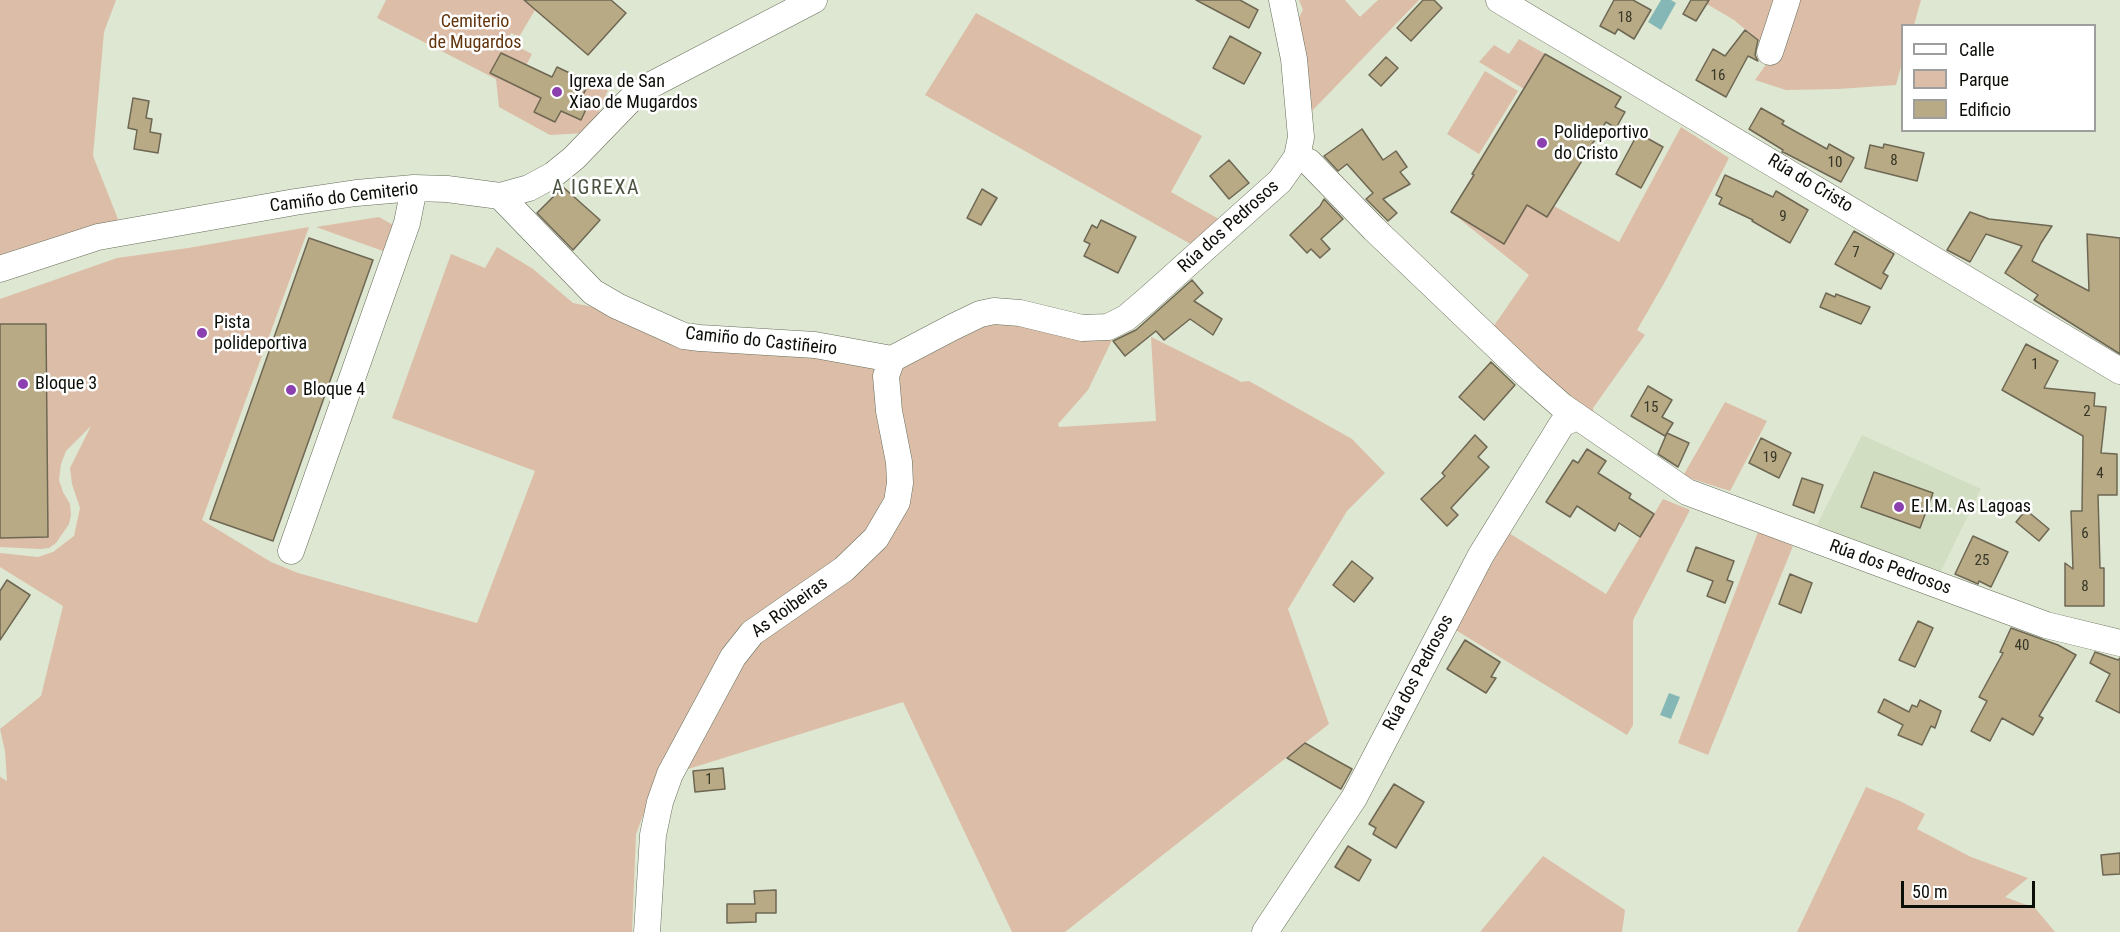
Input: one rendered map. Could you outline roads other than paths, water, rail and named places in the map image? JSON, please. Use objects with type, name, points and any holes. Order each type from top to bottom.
[{"type":"street","name":"Camiño do Cemiterio","points":[[0,269],[98,237],[295,202],[356,193],[414,188],[447,189],[500,196],[529,188],[553,175],[631,99],[651,85],[813,0]]},
{"type":"street","points":[[1282,0],[1294,59],[1300,115],[1301,137],[1298,157]]},
{"type":"street","name":"Rúa do Cristo","points":[[1499,0],[2120,371]]},
{"type":"street","points":[[1770,52],[1787,0]]},
{"type":"street","name":"Rúa dos Pedrosos","points":[[892,359],[980,314],[994,311],[1020,313],[1082,328],[1108,327],[1126,318],[1199,255],[1280,181],[1298,157],[1309,162],[1374,230],[1529,377],[1576,417],[1687,492],[2046,625],[2120,643]]},
{"type":"street","points":[[291,551],[407,223],[414,188]]},
{"type":"street","name":"Camiño do Castiñeiro","points":[[500,196],[593,292],[617,306],[675,332],[700,338],[816,345],[892,359]]},
{"type":"street","name":"As Roibeiras","points":[[647,932],[653,835],[660,802],[670,774],[733,657],[752,633],[844,568],[876,538],[897,502],[900,462],[889,411],[886,376],[892,359]]},
{"type":"street","name":"Rúa dos Pedrosos","points":[[1265,932],[1354,798],[1481,555],[1562,424],[1576,417]]},
{"type":"water","points":[[1661,0],[1671,0],[1676,3],[1661,30],[1648,22]]},
{"type":"water","points":[[1669,693],[1680,697],[1671,719],[1660,715]]},
{"type":"place","name":"Igrexa de San Xiao de Mugardos","points":[[557,92]]},
{"type":"place","name":"Polideportivo do Cristo","points":[[1542,143]]},
{"type":"place","name":"Pista polideportiva","points":[[202,333]]},
{"type":"place","name":"Bloque 3","points":[[23,384]]},
{"type":"place","name":"Bloque 4","points":[[291,390]]},
{"type":"place","name":"E.I.M. As Lagoas","points":[[1899,507]]},
{"type":"district","name":"A IGREXA","points":[[596,189]]},
{"type":"park label","name":"Cemiterio de Mugardos","points":[[475,32]]}]
